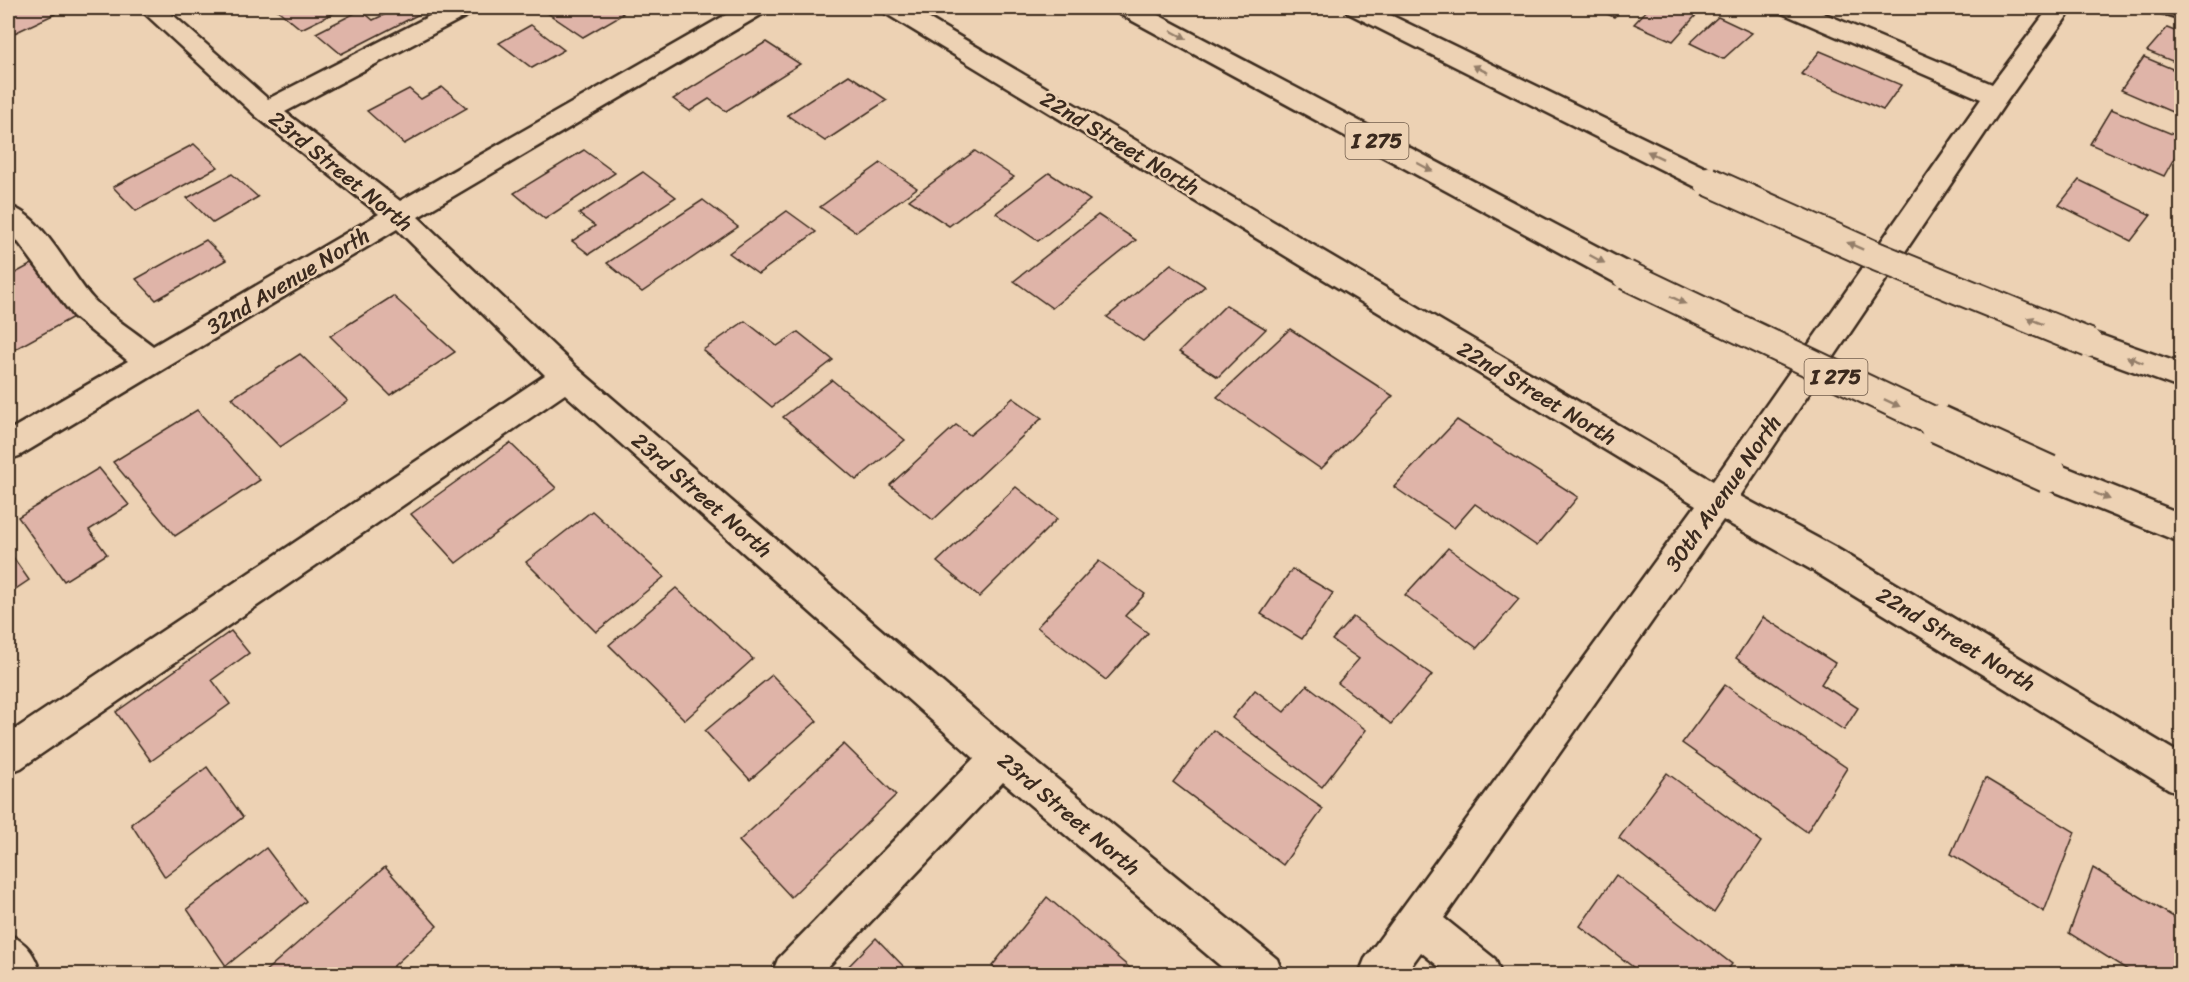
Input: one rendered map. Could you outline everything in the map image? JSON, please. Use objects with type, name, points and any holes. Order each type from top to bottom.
[{"type":"main road","name":"23rd Street North","points":[[151,8],[266,111],[399,215],[566,377],[1001,757],[1262,975]]},
{"type":"main road","points":[[266,111],[463,8]]},
{"type":"main road","name":"32nd Avenue North","points":[[8,447],[399,215],[755,8]]},
{"type":"main road","name":"22nd Street North","points":[[894,8],[1718,501],[1824,559],[2181,776]]},
{"type":"main road","name":"I 275","points":[[1127,8],[1626,275],[1836,377],[2048,474],[2181,530]]},
{"type":"main road","points":[[1357,8],[1708,181],[1878,256],[2089,343],[2181,377]]},
{"type":"main road","points":[[1791,8],[1997,96]]},
{"type":"main road","name":"30th Avenue North","points":[[1380,975],[1718,501],[1997,96],[2061,8]]},
{"type":"main road","points":[[2171,8],[2181,12]]},
{"type":"main road","points":[[8,216],[26,232],[84,308],[152,363]]},
{"type":"main road","points":[[8,755],[566,377]]},
{"type":"main road","points":[[793,975],[1001,757]]},
{"type":"main road","points":[[1418,923],[1480,975]]},
{"type":"main road","points":[[8,955],[20,975]]},
{"type":"building","points":[[48,8],[55,14],[8,36],[8,10]]},
{"type":"building","points":[[275,8],[344,8],[301,29]]},
{"type":"building","points":[[398,8],[431,8],[341,54],[316,33],[361,10],[373,20]]},
{"type":"building","points":[[540,8],[614,8],[623,14],[583,37]]},
{"type":"building","points":[[1594,8],[1624,8],[1614,17]]},
{"type":"building","points":[[1649,8],[1686,8],[1698,13],[1673,41],[1634,24]]},
{"type":"building","points":[[1718,17],[1752,33],[1723,59],[1690,43]]},
{"type":"building","points":[[531,25],[564,50],[532,68],[499,43]]},
{"type":"building","points":[[2167,28],[2182,34],[2182,65],[2147,51]]},
{"type":"building","points":[[766,42],[800,64],[726,111],[709,99],[690,111],[673,99]]},
{"type":"building","points":[[1820,51],[1901,85],[1883,110],[1801,74]]},
{"type":"building","points":[[2144,57],[2182,73],[2182,111],[2179,115],[2121,90]]},
{"type":"building","points":[[849,75],[887,100],[825,141],[787,115]]},
{"type":"building","points":[[442,87],[467,108],[404,144],[367,111],[409,89],[421,99]]},
{"type":"building","points":[[2111,109],[2182,138],[2182,144],[2164,176],[2090,144]]},
{"type":"building","points":[[194,144],[218,167],[136,211],[113,187]]},
{"type":"building","points":[[584,150],[615,173],[545,219],[514,193]]},
{"type":"building","points":[[975,151],[1014,177],[949,226],[909,200]]},
{"type":"building","points":[[881,163],[917,188],[856,232],[820,207]]},
{"type":"building","points":[[643,172],[676,197],[589,254],[572,241],[595,226],[579,214]]},
{"type":"building","points":[[1049,173],[1090,200],[1038,241],[996,213]]},
{"type":"building","points":[[232,174],[258,197],[213,223],[187,198]]},
{"type":"building","points":[[2079,180],[2151,215],[2131,241],[2059,205]]},
{"type":"building","points":[[703,200],[738,227],[642,292],[607,263]]},
{"type":"building","points":[[787,211],[816,232],[758,274],[729,253]]},
{"type":"building","points":[[1098,215],[1136,240],[1052,308],[1014,281]]},
{"type":"building","points":[[8,228],[20,243],[8,249]]},
{"type":"building","points":[[206,240],[226,260],[156,300],[136,279]]},
{"type":"building","points":[[32,264],[77,315],[8,353],[8,277]]},
{"type":"building","points":[[1171,264],[1205,286],[1143,341],[1107,317]]},
{"type":"building","points":[[393,296],[455,352],[390,395],[330,336]]},
{"type":"building","points":[[1226,305],[1266,329],[1218,377],[1179,352]]},
{"type":"building","points":[[745,321],[777,346],[798,332],[833,360],[772,407],[703,350]]},
{"type":"building","points":[[1290,329],[1393,396],[1321,469],[1217,397]]},
{"type":"building","points":[[300,354],[348,401],[280,447],[232,398]]},
{"type":"building","points":[[832,380],[905,440],[856,480],[783,417]]},
{"type":"building","points":[[1013,398],[1042,418],[933,520],[890,485],[956,425],[970,435]]},
{"type":"building","points":[[197,410],[260,480],[175,536],[113,462]]},
{"type":"building","points":[[1457,420],[1578,497],[1537,546],[1475,504],[1454,528],[1394,487]]},
{"type":"building","points":[[510,443],[556,488],[456,563],[411,514]]},
{"type":"building","points":[[99,468],[129,505],[89,530],[107,554],[64,581],[18,517]]},
{"type":"building","points":[[1016,487],[1057,519],[979,597],[937,562]]},
{"type":"building","points":[[592,511],[664,577],[596,632],[526,562]]},
{"type":"building","points":[[1448,548],[1519,599],[1477,648],[1405,595]]},
{"type":"building","points":[[8,550],[29,580],[8,594]]},
{"type":"building","points":[[1099,561],[1145,594],[1125,616],[1148,633],[1106,680],[1037,627]]},
{"type":"building","points":[[1292,569],[1333,593],[1302,639],[1261,614]]},
{"type":"building","points":[[676,588],[753,659],[685,720],[609,645]]},
{"type":"building","points":[[1353,617],[1432,675],[1391,724],[1338,683],[1359,659],[1332,640]]},
{"type":"building","points":[[1763,617],[1835,663],[1821,684],[1858,708],[1844,730],[1736,658]]},
{"type":"building","points":[[231,631],[249,653],[212,680],[230,704],[151,761],[116,712]]},
{"type":"building","points":[[772,675],[817,721],[750,780],[705,731]]},
{"type":"building","points":[[1307,685],[1366,730],[1322,787],[1232,718],[1255,690],[1284,712]]},
{"type":"building","points":[[1725,685],[1847,768],[1807,832],[1682,743]]},
{"type":"building","points":[[1213,730],[1323,809],[1283,865],[1173,782]]},
{"type":"building","points":[[844,744],[896,795],[791,897],[739,841]]},
{"type":"building","points":[[207,767],[243,817],[165,877],[131,824]]},
{"type":"building","points":[[1667,773],[1761,842],[1714,913],[1619,838]]},
{"type":"building","points":[[1985,778],[2075,832],[2044,912],[1951,854]]},
{"type":"building","points":[[266,848],[306,901],[226,966],[187,909]]},
{"type":"building","points":[[385,867],[437,926],[385,974],[262,974]]},
{"type":"building","points":[[2093,868],[2182,922],[2182,974],[2134,974],[2069,933]]},
{"type":"building","points":[[1616,875],[1732,964],[1725,974],[1642,974],[1580,926]]},
{"type":"building","points":[[1047,897],[1137,974],[1001,974],[992,966]]},
{"type":"building","points":[[876,938],[911,974],[841,974]]}]
